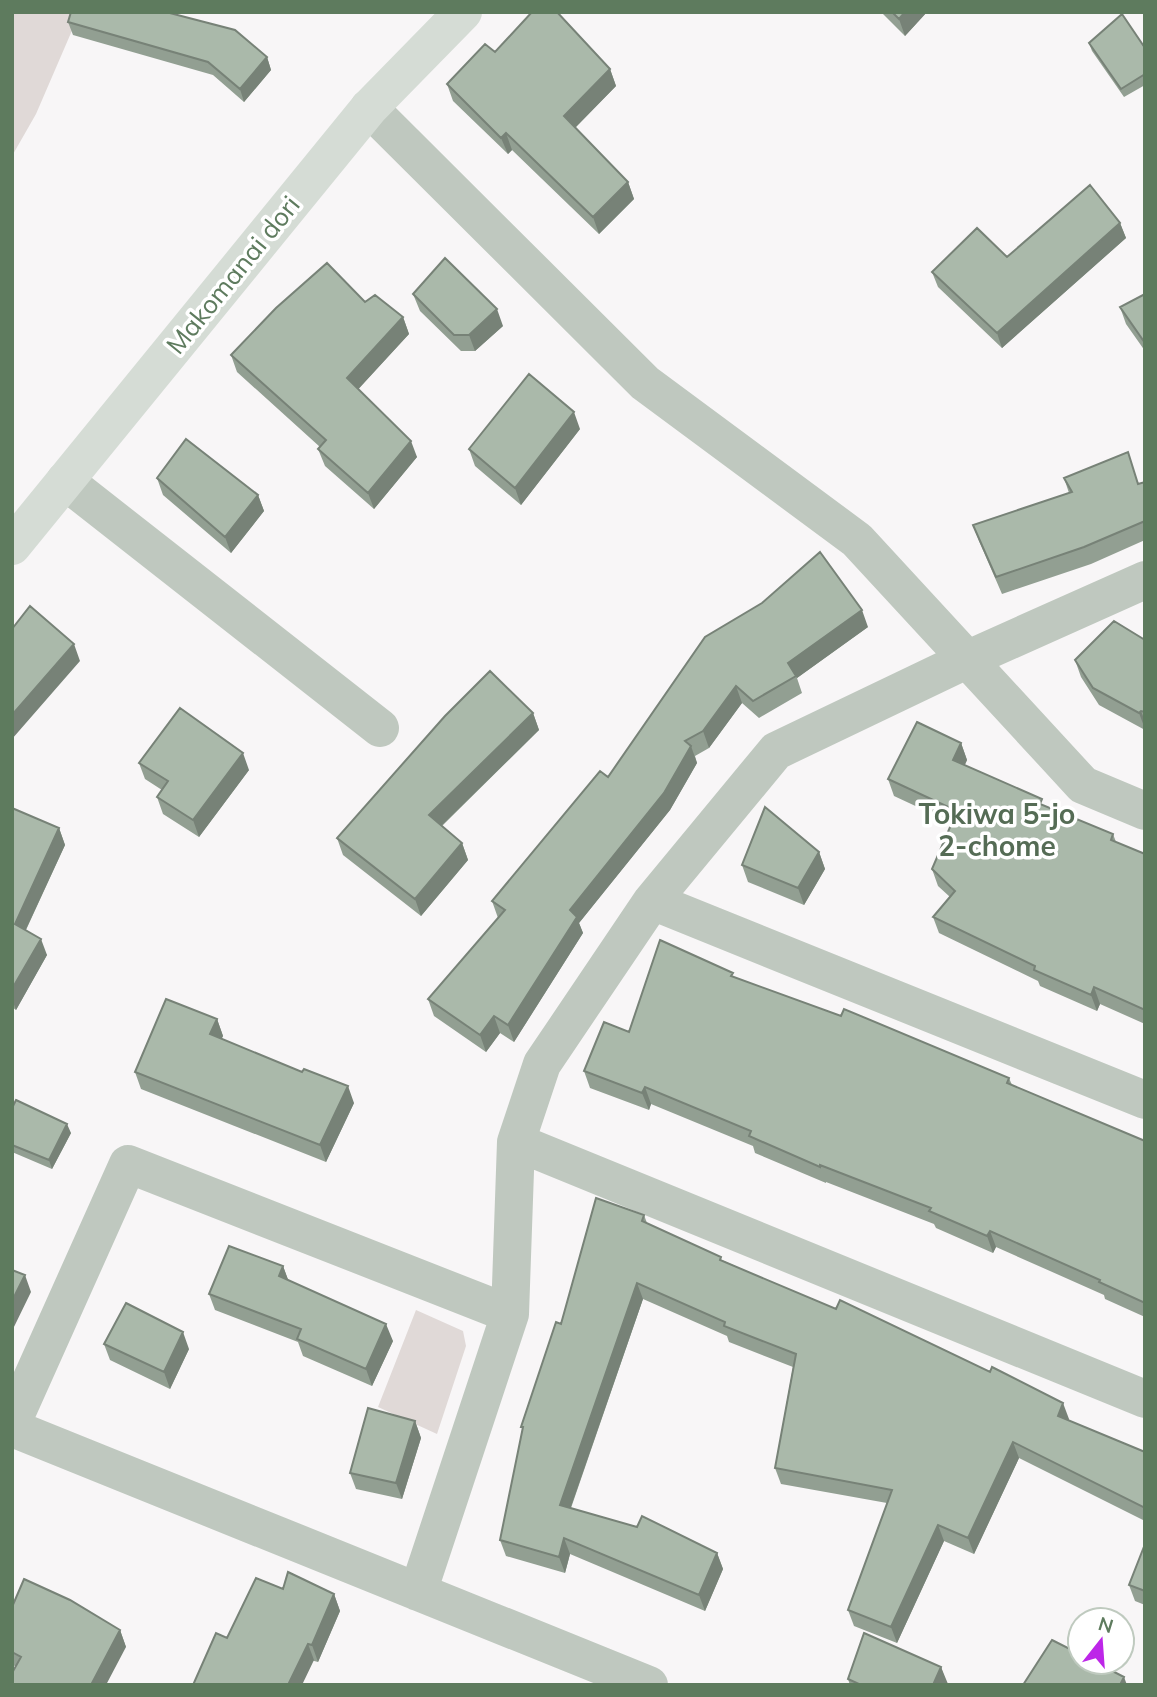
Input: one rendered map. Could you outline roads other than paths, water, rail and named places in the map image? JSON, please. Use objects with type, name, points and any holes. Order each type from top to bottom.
[{"type":"highway","name":"Makomanai dori","points":[[12,546],[369,108],[463,12]]},
{"type":"street","points":[[369,108],[645,383],[857,540],[1083,785],[1145,811]]},
{"type":"street","points":[[65,481],[380,728]]},
{"type":"street","points":[[418,1592],[510,1314],[516,1142],[542,1064],[652,901],[776,751],[966,660],[1145,580]]},
{"type":"street","points":[[652,901],[1145,1100]]},
{"type":"street","points":[[516,1142],[1145,1399]]},
{"type":"street","points":[[510,1314],[128,1164],[12,1425],[649,1685]]},
{"type":"district","name":"Tokiwa 5-jo 2-chome","points":[[997,830]]}]
